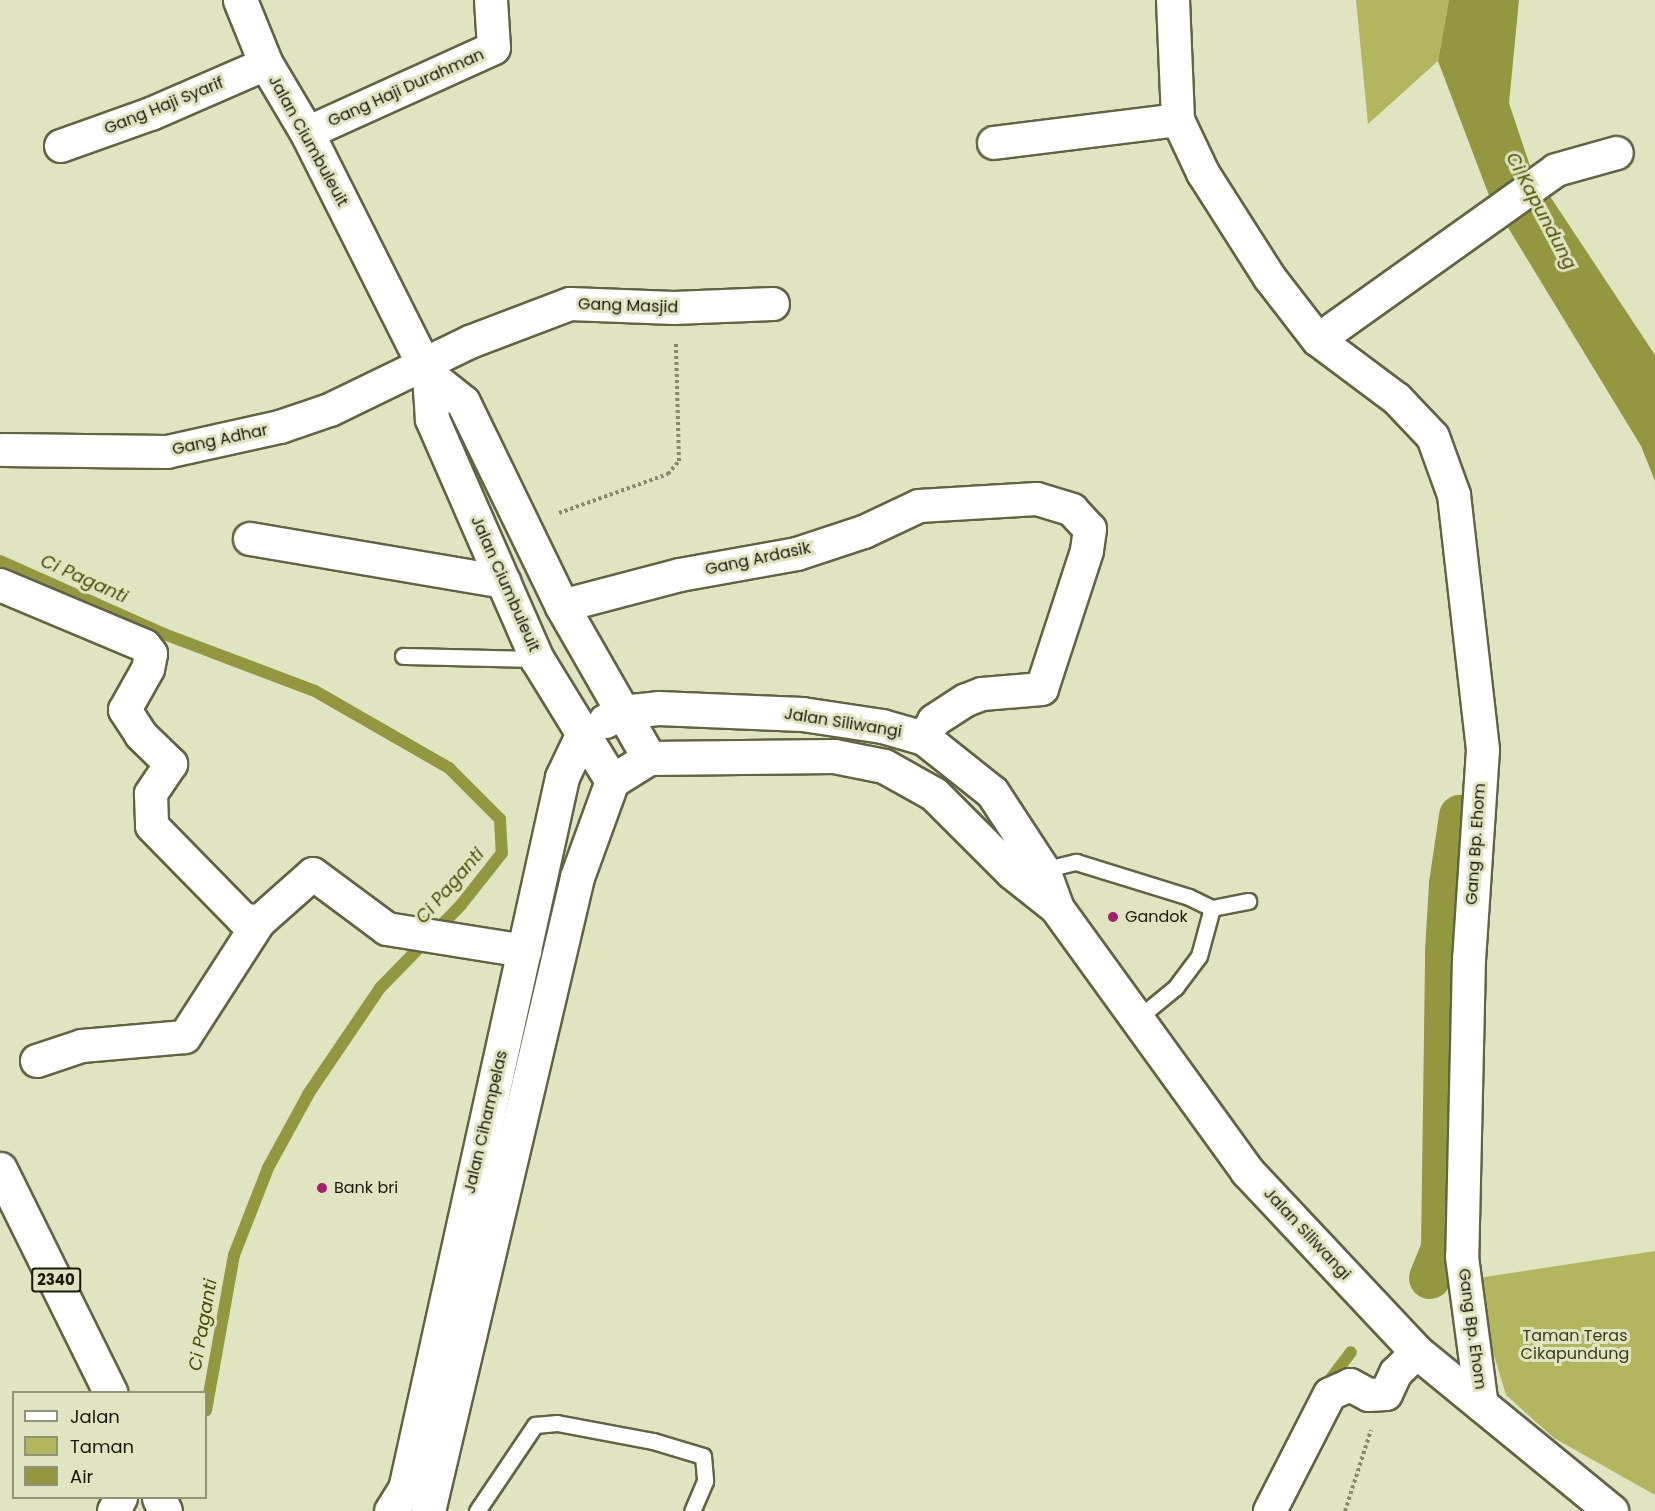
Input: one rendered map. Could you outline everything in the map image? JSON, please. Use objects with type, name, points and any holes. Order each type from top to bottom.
[{"type":"main road","name":"Jalan Ciumbuleuit","points":[[240,0],[266,64],[307,133],[426,370],[432,419],[537,659],[612,781]]},
{"type":"main road","name":"Jalan Ciumbuleuit","points":[[426,370],[463,402],[521,526],[562,606],[649,758]]},
{"type":"main road","name":"Jalan Siliwangi","points":[[583,733],[621,712],[658,708],[802,714],[882,726],[924,738],[992,792],[1043,870],[1056,907]]},
{"type":"main road","name":"Jalan Cihampelas","points":[[398,1500],[525,951],[562,777],[583,733]]},
{"type":"main road","name":"Jalan Siliwangi","points":[[649,758],[834,756],[884,766],[934,794],[1012,872],[1056,907],[1247,1171],[1417,1352],[1611,1511]]},
{"type":"main road","points":[[612,781],[649,758]]},
{"type":"main road","name":"Jalan Cihampelas","points":[[428,1511],[577,877],[612,781]]},
{"type":"main road","name":"2340","points":[[5,1191],[109,1391]]},
{"type":"street","name":"Gang Haji Durahman","points":[[307,133],[494,48],[491,0]]},
{"type":"street","points":[[994,143],[1178,120],[1173,0]]},
{"type":"street","name":"Gang Haji Syarif","points":[[61,146],[150,114],[266,64]]},
{"type":"street","name":"Gang Bp. Ehom","points":[[1178,120],[1221,203],[1245,234],[1270,278],[1318,340],[1397,399],[1433,437],[1454,495],[1483,750],[1469,959],[1461,1257],[1482,1406]]},
{"type":"street","points":[[1318,340],[1556,170],[1617,153]]},
{"type":"street","name":"Gang Masjid","points":[[426,370],[570,304],[674,308],[773,304]]},
{"type":"street","name":"Gang Adhar","points":[[3,450],[167,452],[218,442],[330,410],[426,370]]},
{"type":"street","name":"Gang Ardasik","points":[[562,606],[680,575],[797,554],[864,532],[919,506],[1037,499],[1072,510],[1090,529],[1087,551],[1047,680],[1042,689],[1029,693],[982,694],[966,700],[934,721],[924,738]]},
{"type":"street","points":[[250,539],[504,582]]},
{"type":"street","points":[[0,585],[145,646],[150,654],[148,669],[125,710],[141,735],[171,764],[150,794],[152,826],[243,919],[253,924],[259,922]]},
{"type":"street","points":[[37,1061],[82,1046],[185,1037],[259,922],[313,874],[387,929],[525,951]]},
{"type":"street","points":[[1270,1511],[1330,1394],[1350,1385],[1369,1395],[1386,1394],[1396,1373],[1417,1352]]},
{"type":"lane","points":[[403,656],[537,659]]},
{"type":"lane","points":[[1043,870],[1076,862],[1189,897],[1212,908],[1248,901]]},
{"type":"lane","points":[[1138,1018],[1176,987],[1199,956],[1212,908]]},
{"type":"lane","points":[[477,1511],[535,1425],[557,1423],[653,1441],[703,1456],[705,1481],[692,1511]]},
{"type":"path","points":[[521,526],[668,474],[679,461],[674,308]]},
{"type":"path","points":[[1345,1511],[1386,1394]]},
{"type":"green space","points":[[1356,0],[1449,0],[1438,61],[1368,124]]},
{"type":"green space","name":"Taman Teras Cikapundung","points":[[1655,1251],[1655,1495],[1554,1438],[1506,1395],[1471,1279]]},
{"type":"water","name":"Ci Kapundung","points":[[1449,0],[1519,0],[1509,103],[1530,166],[1655,355],[1655,481],[1641,446],[1490,198],[1438,61]]},
{"type":"waterway","name":"Ci Paganti","points":[[0,561],[164,634],[315,691],[449,768],[500,819],[502,853],[461,905],[380,988],[309,1093],[268,1168],[234,1255],[207,1405]]},
{"type":"waterway","points":[[1430,1278],[1442,1249],[1446,952],[1450,884],[1460,816]]},
{"type":"waterway","points":[[1323,1389],[1351,1352]]},
{"type":"place","name":"Gandok","points":[[1113,917]]},
{"type":"place","name":"Bank bri","points":[[322,1188]]}]
